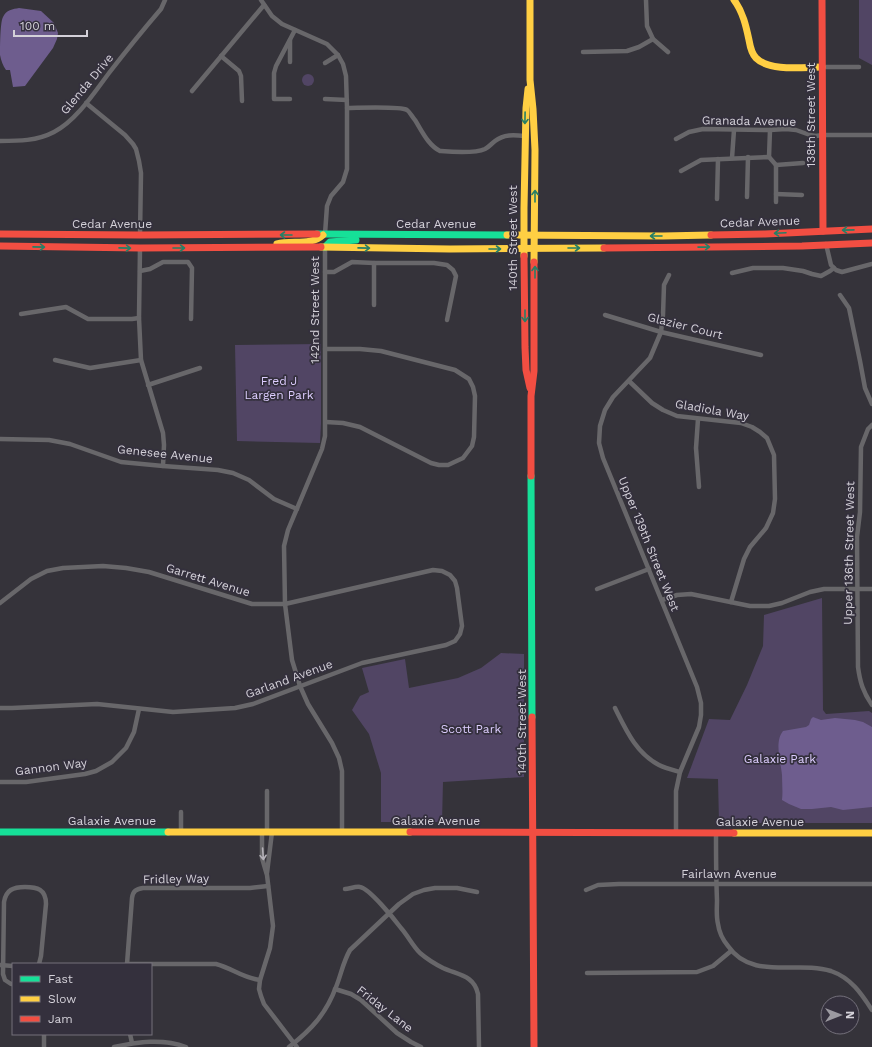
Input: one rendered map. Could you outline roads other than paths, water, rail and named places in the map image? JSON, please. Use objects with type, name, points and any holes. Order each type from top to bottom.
[{"type":"main road","name":"140th Street West","points":[[530,0],[530,80],[535,150],[534,371],[531,396],[534,1047]]},
{"type":"main road","points":[[734,0],[744,16],[751,51],[755,58],[762,63],[773,67],[822,67]]},
{"type":"main road","name":"138th Street West","points":[[822,0],[823,230]]},
{"type":"main road","name":"140th Street West","points":[[530,80],[526,108],[525,136],[524,249],[526,370],[531,396]]},
{"type":"main road","name":"Cedar Avenue","points":[[0,234],[682,236],[872,229]]},
{"type":"main road","points":[[256,248],[288,242],[313,241],[325,234]]},
{"type":"main road","points":[[325,247],[330,242],[336,240],[365,239],[380,235]]},
{"type":"main road","name":"Cedar Avenue","points":[[0,246],[140,248],[325,247],[535,249],[802,246],[872,243]]},
{"type":"main road","name":"Galaxie Avenue","points":[[0,832],[872,833]]},
{"type":"street","name":"Glenda Drive","points":[[0,140],[20,141],[39,138],[53,133],[65,125],[86,103],[160,9],[165,0]]},
{"type":"street","points":[[261,0],[275,19],[286,26],[327,44],[338,56],[346,76],[347,170],[343,182],[331,196],[327,206],[325,215],[325,234]]},
{"type":"street","points":[[646,0],[647,26],[653,39],[668,52]]},
{"type":"street","points":[[192,91],[264,5]]},
{"type":"street","points":[[290,99],[274,99],[274,73],[276,66],[295,30]]},
{"type":"street","points":[[290,62],[291,38]]},
{"type":"street","points":[[583,52],[627,51],[640,47],[653,39]]},
{"type":"street","points":[[221,56],[239,71],[241,76],[242,101]]},
{"type":"street","points":[[325,63],[338,56]]},
{"type":"street","points":[[822,67],[859,67]]},
{"type":"street","points":[[325,100],[347,100]]},
{"type":"street","points":[[86,103],[125,135],[133,144],[137,152],[141,172],[140,235]]},
{"type":"street","points":[[347,108],[399,108],[407,110],[430,144],[440,151],[477,151],[484,149],[502,137],[509,135],[525,136]]},
{"type":"street","name":"Granada Avenue","points":[[676,139],[689,132],[698,130],[791,130],[816,136],[872,135]]},
{"type":"street","points":[[732,158],[734,130]]},
{"type":"street","points":[[770,130],[769,157],[776,165],[776,202]]},
{"type":"street","points":[[747,197],[748,157]]},
{"type":"street","points":[[681,171],[702,160],[769,157]]},
{"type":"street","points":[[717,199],[718,159]]},
{"type":"street","points":[[776,165],[803,163]]},
{"type":"street","points":[[776,194],[802,195]]},
{"type":"street","points":[[826,244],[833,267],[836,270],[842,272],[872,264]]},
{"type":"street","name":"142nd Street West","points":[[325,247],[325,436],[322,449],[288,530],[284,546],[285,604],[292,660],[300,686],[308,704],[332,743],[339,758],[342,771],[342,832]]},
{"type":"street","points":[[140,248],[139,318],[141,360],[163,433],[163,466]]},
{"type":"street","points":[[140,271],[150,269],[163,262],[188,262],[192,268],[191,318]]},
{"type":"street","points":[[325,272],[334,272],[352,262],[434,262],[447,265],[453,270],[456,276],[447,320]]},
{"type":"street","points":[[374,263],[374,305]]},
{"type":"street","points":[[732,273],[753,268],[783,268],[803,270],[821,276],[833,267]]},
{"type":"street","name":"Upper 139th Street West","points":[[669,275],[664,285],[664,315],[661,332],[650,358],[613,397],[600,426],[599,443],[603,458],[697,686],[701,703],[699,727],[680,772],[676,791],[676,833]]},
{"type":"street","points":[[840,295],[849,308],[865,388],[872,404]]},
{"type":"street","points":[[21,314],[66,307],[88,319],[139,318]]},
{"type":"street","name":"Glazier Court","points":[[605,314],[661,332],[761,355]]},
{"type":"street","points":[[325,349],[360,349],[381,351],[455,370],[469,379],[475,396],[474,436],[472,446],[463,458],[448,465],[439,466],[431,463],[360,427],[344,423],[326,422]]},
{"type":"street","points":[[55,360],[90,368],[141,360]]},
{"type":"street","points":[[148,385],[200,368]]},
{"type":"street","name":"Gladiola Way","points":[[629,381],[652,403],[677,416],[741,423],[752,427],[767,438],[774,455],[775,499],[773,513],[766,528],[750,547],[744,559],[731,602]]},
{"type":"street","points":[[698,418],[696,448],[699,487]]},
{"type":"street","name":"Upper 136th Street West","points":[[872,425],[868,429],[861,447],[860,512],[857,537],[858,667],[860,682],[865,695],[872,704]]},
{"type":"street","name":"Genesee Avenue","points":[[0,439],[49,440],[70,444],[121,462],[218,470],[233,473],[248,480],[274,499],[297,509]]},
{"type":"street","name":"Garrett Avenue","points":[[0,602],[31,579],[47,571],[63,568],[103,566],[149,572],[252,604],[285,604],[433,570],[450,574],[455,581],[457,588]]},
{"type":"street","points":[[597,589],[648,569]]},
{"type":"street","name":"Garland Avenue","points":[[0,708],[97,704],[173,712],[234,708],[254,704],[362,664],[446,645],[455,641],[460,634],[462,626],[457,588]]},
{"type":"street","points":[[662,600],[677,595],[691,594],[750,606],[769,606],[782,603],[810,592],[824,589],[872,589]]},
{"type":"street","points":[[615,708],[631,739],[641,752],[658,765],[680,772]]},
{"type":"street","name":"Gannon Way","points":[[0,782],[26,782],[85,774],[96,771],[112,762],[126,748],[134,732],[139,709]]},
{"type":"street","points":[[267,791],[267,875],[272,918],[272,933],[268,955],[260,980],[260,992],[264,1004],[296,1045]]},
{"type":"street","points":[[180,812],[180,832]]},
{"type":"street","points":[[267,832],[262,858],[267,875]]},
{"type":"street","points":[[716,833],[718,925],[722,938],[731,951],[745,962],[760,967],[818,969],[835,973],[856,987],[872,1010]]},
{"type":"street","name":"Fairlawn Avenue","points":[[586,890],[598,885],[620,884],[872,884]]},
{"type":"street","name":"Fridley Way","points":[[127,963],[132,898],[138,888],[250,888],[268,886]]},
{"type":"street","points":[[345,890],[360,886],[368,891],[422,954],[438,966],[464,976],[474,983],[478,998],[479,1047]]},
{"type":"street","points":[[12,984],[5,980],[2,965],[4,902],[5,896],[11,889],[20,887],[38,888],[43,892],[46,898],[46,911],[39,963]]},
{"type":"street","points":[[289,1047],[296,1045],[302,1036],[318,1021],[336,989],[346,956],[350,950],[388,913],[408,897],[424,890],[435,888],[457,888],[477,892]]},
{"type":"street","points":[[587,973],[697,972],[713,966],[731,951]]},
{"type":"street","points":[[152,964],[216,964],[228,968],[247,978],[260,980]]},
{"type":"street","points":[[2,965],[12,966]]},
{"type":"street","name":"Friday Lane","points":[[336,989],[351,994],[361,1000],[398,1033],[421,1047]]},
{"type":"street","points":[[44,1035],[44,1047]]},
{"type":"street","points":[[130,1035],[132,1043]]},
{"type":"street","points":[[114,1047],[152,1041],[186,1047]]},
{"type":"park label","name":"Fred J Largen Park","points":[[279,388]]},
{"type":"park label","name":"Scott Park","points":[[471,729]]},
{"type":"park label","name":"Galaxie Park","points":[[780,759]]}]
